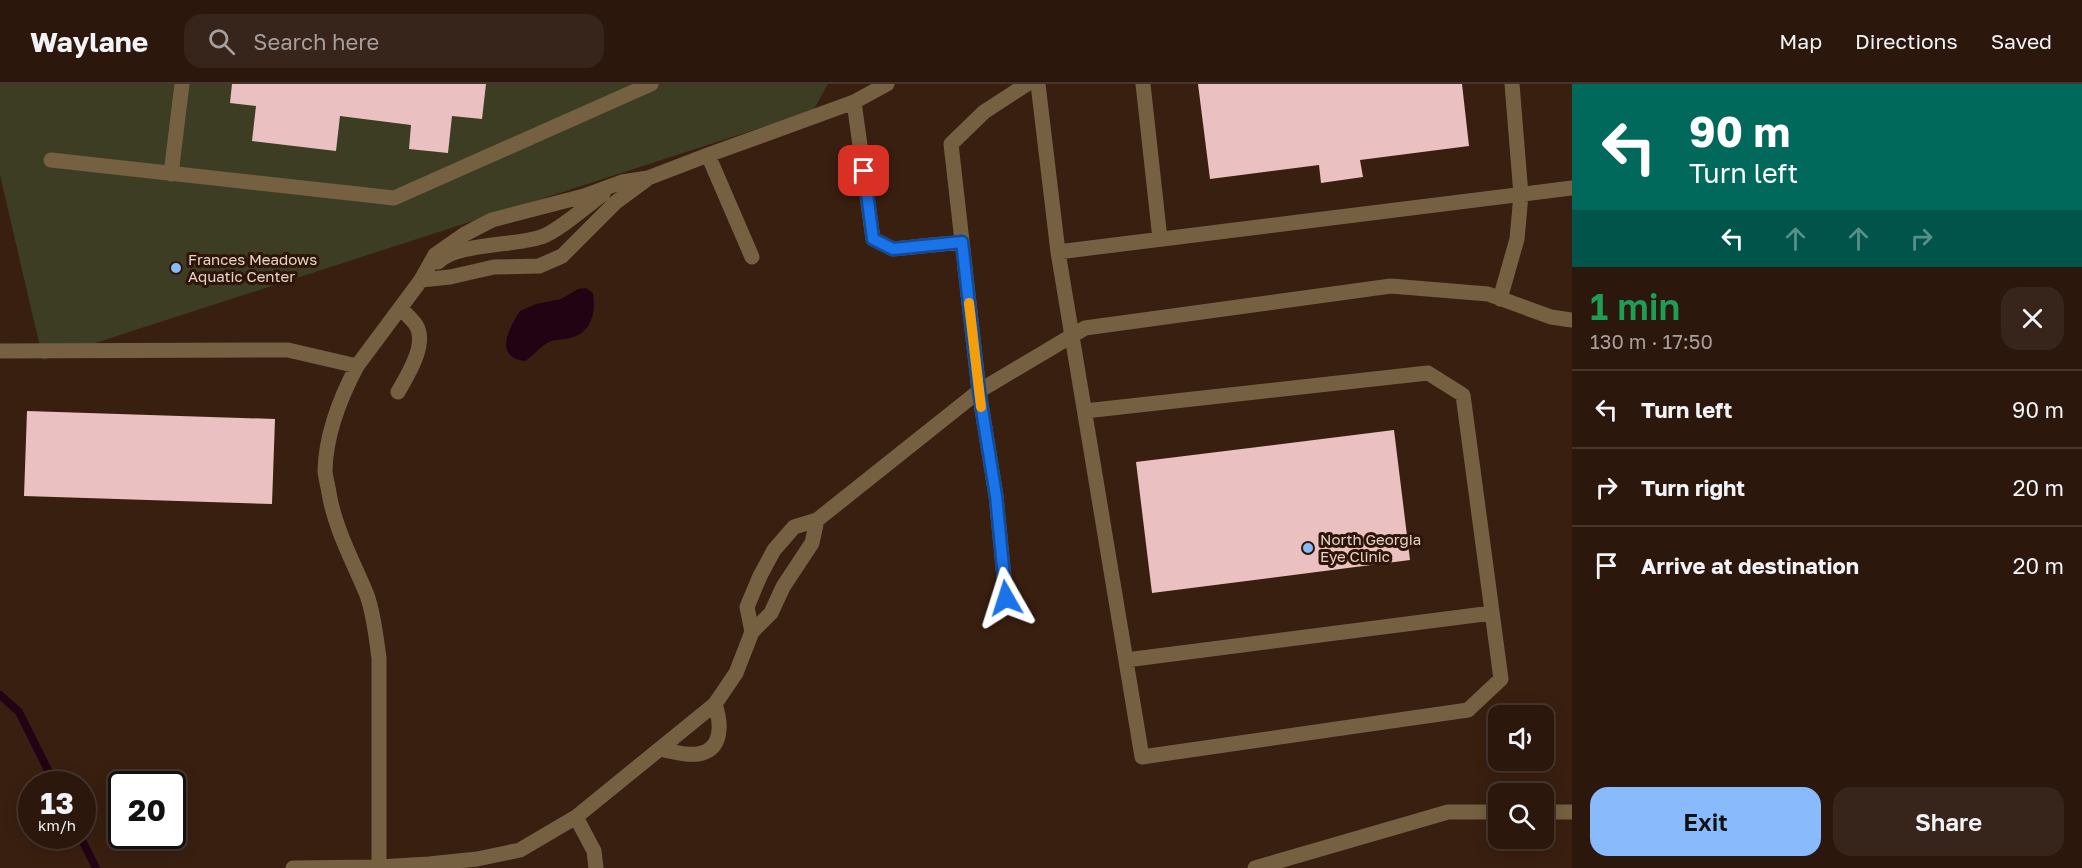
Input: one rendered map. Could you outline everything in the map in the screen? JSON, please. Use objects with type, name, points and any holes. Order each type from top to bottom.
[{"type":"lane","points":[[171,174],[182,84]]},
{"type":"lane","points":[[51,160],[394,198],[651,84]]},
{"type":"lane","points":[[421,280],[435,255],[465,234],[492,220],[584,196],[615,185],[648,178],[854,102],[887,84]]},
{"type":"lane","points":[[1006,598],[996,496],[979,391],[951,144],[984,112],[1027,84]]},
{"type":"lane","points":[[1038,84],[1058,252],[1142,756],[1468,710],[1501,679],[1463,395],[1428,373],[1085,411]]},
{"type":"lane","points":[[1143,84],[1160,239]]},
{"type":"lane","points":[[1500,298],[1517,239],[1521,195],[1512,84]]},
{"type":"lane","points":[[854,102],[873,239],[893,249],[962,242]]},
{"type":"lane","points":[[708,155],[752,257]]},
{"type":"lane","points":[[421,280],[450,277],[494,267],[539,266],[554,260],[562,256],[616,202],[648,178]]},
{"type":"lane","points":[[379,868],[378,647],[367,597],[332,508],[325,471],[332,423],[345,388],[357,366],[421,280],[443,257],[467,250],[543,237],[615,185]]},
{"type":"lane","points":[[1058,252],[1572,189]]},
{"type":"lane","points":[[752,632],[747,607],[759,576],[774,550],[794,527],[818,520],[979,391],[1085,328],[1391,286],[1488,294],[1551,317],[1572,320]]},
{"type":"lane","points":[[398,392],[414,363],[420,338],[417,326],[400,308]]},
{"type":"lane","points":[[1551,317],[1572,332]]},
{"type":"lane","points":[[0,351],[288,350],[357,366]]},
{"type":"lane","points":[[293,868],[379,868],[441,863],[520,850],[576,817],[715,704],[736,673],[752,632],[771,613],[783,587],[812,543],[818,520]]},
{"type":"lane","points":[[1126,660],[1492,613]]},
{"type":"lane","points":[[660,749],[686,754],[708,751],[715,745],[720,733],[720,719],[715,704]]},
{"type":"lane","points":[[1255,868],[1448,812],[1488,812]]},
{"type":"lane","points":[[1554,812],[1572,812]]},
{"type":"lane","points":[[576,817],[594,850],[596,868]]},
{"type":"green space","name":"Frances Meadows Aquatic Center","points":[[0,84],[828,84],[813,111],[43,360],[0,175]]},
{"type":"shaded area","points":[[586,288],[593,293],[594,307],[591,321],[583,332],[570,338],[547,343],[525,361],[509,354],[506,348],[508,333],[520,311],[536,304],[561,299],[578,289]]},
{"type":"building","points":[[232,84],[486,84],[482,119],[452,116],[448,153],[409,149],[411,125],[340,116],[336,151],[252,141],[256,106],[230,103]]},
{"type":"building","points":[[1198,84],[1462,84],[1469,146],[1360,160],[1363,177],[1321,183],[1319,165],[1210,179]]},
{"type":"building","points":[[27,411],[275,419],[272,504],[24,496]]},
{"type":"building","points":[[1394,430],[1410,560],[1152,593],[1136,462]]},
{"type":"waterway","points":[[0,695],[19,712],[48,771]]},
{"type":"waterway","points":[[86,849],[96,868]]},
{"type":"slow traffic","points":[[969,303],[981,407]]},
{"type":"place","name":"Frances Meadows Aquatic Center","points":[[176,268]]},
{"type":"place","name":"North Georgia Eye Clinic","points":[[1308,548]]},
{"type":"route","points":[[864,171],[873,239],[893,249],[962,242],[979,391],[996,496],[1006,598]]}]
